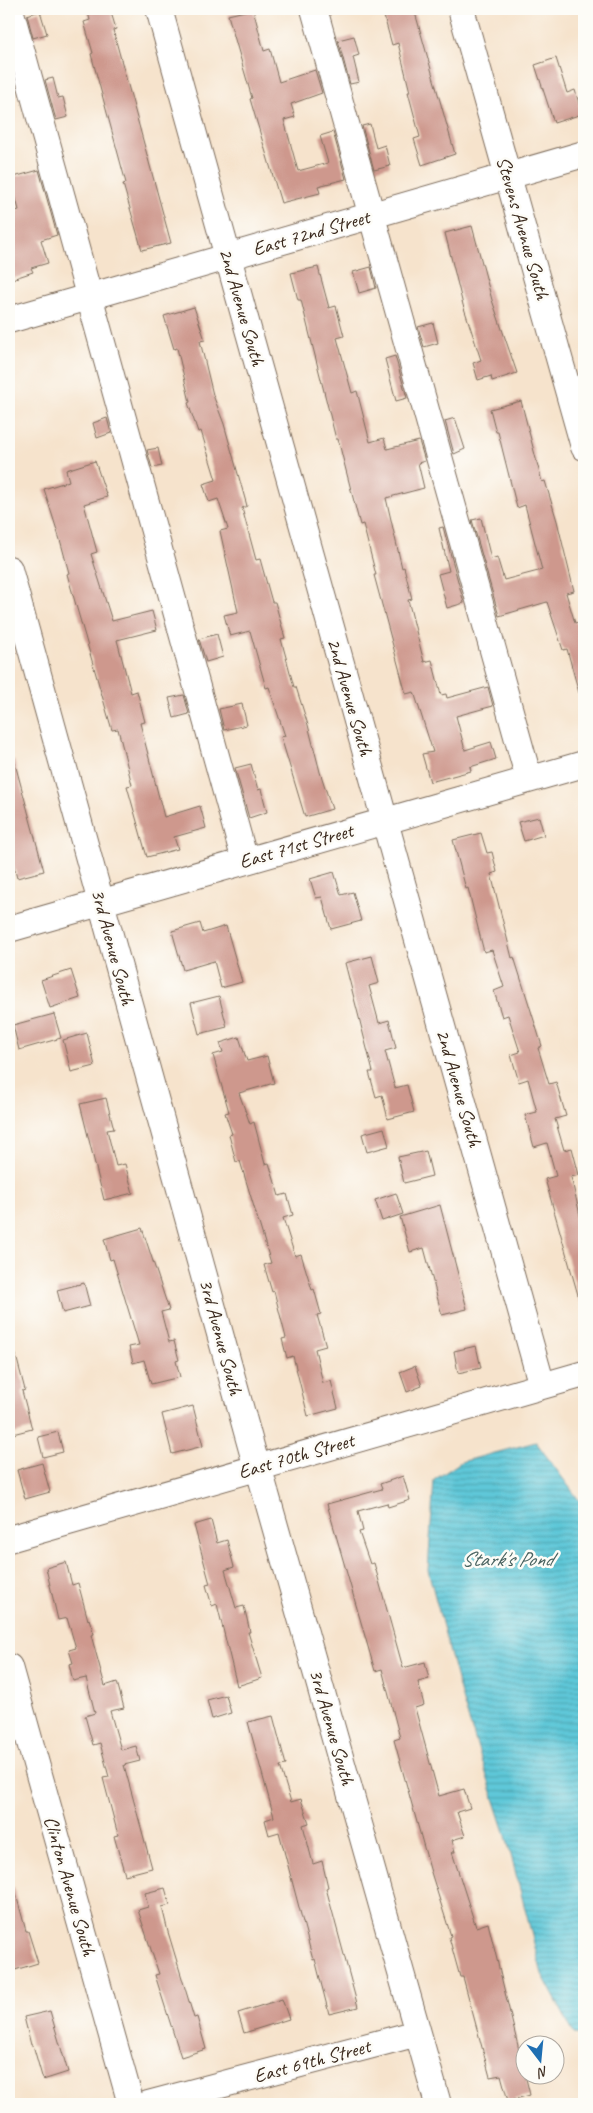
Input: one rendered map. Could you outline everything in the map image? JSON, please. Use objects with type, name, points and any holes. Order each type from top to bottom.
[{"type":"street","points":[[10,9],[245,861]]},
{"type":"street","name":"2nd Avenue South","points":[[159,9],[542,1386]]},
{"type":"street","points":[[314,9],[529,780]]},
{"type":"street","name":"Stevens Avenue South","points":[[462,9],[584,447]]},
{"type":"street","name":"East 72nd Street","points":[[9,320],[584,154]]},
{"type":"street","name":"3rd Avenue South","points":[[9,569],[257,1468],[263,1482],[438,2104]]},
{"type":"street","name":"East 71st Street","points":[[9,929],[584,764]]},
{"type":"street","name":"East 70th Street","points":[[9,1539],[584,1374]]},
{"type":"street","name":"Clinton Avenue South","points":[[9,1667],[131,2104]]},
{"type":"street","name":"East 69th Street","points":[[148,2104],[418,2033]]},
{"type":"water","name":"Stark's Pond","points":[[536,1442],[584,1507],[584,2035],[574,2034],[542,1974],[505,1832],[463,1702],[428,1570],[434,1480],[461,1462]]},
{"type":"building","points":[[87,9],[110,9],[116,29],[113,30],[171,243],[142,250],[123,184],[126,183],[91,54],[93,53],[84,22],[90,20]]},
{"type":"building","points":[[253,9],[264,51],[270,49],[279,82],[315,70],[322,93],[291,104],[295,117],[284,120],[298,171],[328,163],[320,136],[333,132],[346,179],[318,186],[320,193],[281,203],[250,99],[252,98],[228,15]]},
{"type":"building","points":[[382,9],[414,9],[455,154],[422,165],[414,139],[420,137],[398,43],[392,45]]},
{"type":"building","points":[[40,11],[47,34],[33,38],[27,15]]},
{"type":"building","points":[[354,36],[359,55],[353,57],[359,82],[350,84],[338,40]]},
{"type":"building","points":[[556,58],[567,93],[575,90],[582,114],[554,123],[535,65]]},
{"type":"building","points":[[53,78],[58,98],[63,97],[68,117],[56,120],[45,80]]},
{"type":"building","points":[[370,124],[376,148],[385,145],[390,166],[374,170],[362,126]]},
{"type":"building","points":[[39,170],[57,235],[41,240],[48,263],[31,268],[33,272],[9,280],[9,213],[19,210],[10,178]]},
{"type":"building","points":[[472,226],[492,300],[517,373],[492,381],[491,376],[478,380],[473,363],[481,360],[463,305],[445,233]]},
{"type":"building","points":[[318,267],[329,308],[336,306],[344,336],[337,338],[352,393],[357,391],[370,442],[384,438],[387,449],[419,441],[425,461],[418,463],[424,488],[386,498],[402,568],[404,567],[412,599],[408,600],[424,662],[432,660],[441,695],[446,694],[447,698],[488,687],[493,706],[456,716],[465,750],[491,742],[496,759],[470,767],[471,771],[430,782],[422,754],[433,752],[414,692],[406,694],[374,575],[376,575],[363,524],[360,525],[301,300],[298,300],[291,273]]},
{"type":"building","points":[[371,267],[376,288],[359,293],[353,272]]},
{"type":"building","points":[[194,307],[205,340],[200,341],[213,395],[224,424],[247,506],[242,508],[256,560],[260,559],[272,602],[275,602],[285,638],[281,639],[294,687],[296,687],[308,725],[332,809],[305,817],[281,737],[285,736],[269,687],[266,688],[250,631],[230,636],[224,615],[238,612],[220,531],[228,529],[218,499],[209,502],[203,484],[216,480],[201,431],[198,432],[188,403],[190,402],[177,348],[174,349],[164,316]]},
{"type":"building","points":[[433,323],[438,343],[424,347],[418,327]]},
{"type":"building","points":[[395,356],[407,398],[396,401],[385,359]]},
{"type":"building","points":[[521,401],[542,482],[545,481],[557,521],[574,591],[566,593],[575,623],[584,620],[584,693],[579,693],[567,649],[563,650],[547,602],[499,616],[472,520],[481,518],[491,559],[497,557],[504,580],[542,570],[525,505],[517,508],[498,432],[496,432],[490,409]]},
{"type":"building","points":[[107,418],[111,433],[97,438],[93,423]]},
{"type":"building","points":[[455,418],[465,449],[454,454],[445,421]]},
{"type":"building","points":[[158,448],[162,466],[152,468],[147,450]]},
{"type":"building","points":[[95,461],[107,497],[84,504],[97,552],[91,554],[112,621],[152,611],[157,630],[117,640],[131,693],[137,691],[145,722],[140,723],[164,817],[200,806],[206,828],[174,837],[178,849],[147,857],[127,786],[132,785],[118,729],[112,730],[67,574],[69,573],[61,543],[44,489],[69,481],[66,470]]},
{"type":"building","points":[[443,527],[464,603],[447,608],[438,574],[449,571],[439,528]]},
{"type":"building","points":[[217,634],[223,657],[206,662],[199,639]]},
{"type":"building","points":[[184,695],[189,714],[174,718],[169,698]]},
{"type":"building","points":[[242,704],[247,725],[224,730],[219,709]]},
{"type":"building","points":[[14,760],[44,871],[17,878],[9,848],[9,761]]},
{"type":"building","points":[[251,764],[258,790],[261,789],[267,812],[249,818],[235,768]]},
{"type":"building","points":[[539,817],[544,835],[524,841],[518,822]]},
{"type":"building","points":[[481,833],[487,853],[492,852],[497,872],[491,874],[512,958],[514,957],[542,1046],[538,1048],[549,1084],[556,1082],[566,1116],[555,1119],[564,1150],[572,1148],[579,1175],[571,1177],[584,1232],[584,1301],[580,1302],[545,1179],[556,1176],[547,1143],[534,1147],[525,1115],[537,1112],[528,1079],[519,1082],[511,1055],[520,1052],[508,1015],[502,1017],[494,991],[504,987],[492,950],[484,952],[468,888],[466,889],[453,840]]},
{"type":"building","points":[[334,872],[341,895],[353,892],[361,921],[331,929],[322,897],[316,898],[310,879]]},
{"type":"building","points":[[200,923],[203,933],[226,926],[242,982],[221,988],[214,961],[183,970],[172,931]]},
{"type":"building","points":[[372,956],[379,983],[369,986],[379,1023],[389,1020],[396,1048],[385,1051],[395,1088],[407,1085],[414,1112],[388,1119],[382,1095],[376,1097],[369,1072],[373,1072],[345,963]]},
{"type":"building","points":[[71,970],[80,998],[50,1008],[41,980]]},
{"type":"building","points":[[219,996],[227,1027],[199,1034],[191,1003]]},
{"type":"building","points":[[54,1014],[61,1038],[19,1050],[13,1025]]},
{"type":"building","points":[[87,1033],[95,1066],[71,1072],[63,1040]]},
{"type":"building","points":[[239,1037],[247,1061],[267,1056],[274,1083],[239,1093],[250,1124],[254,1122],[265,1164],[269,1163],[279,1196],[287,1194],[293,1215],[283,1218],[295,1256],[301,1254],[321,1314],[317,1315],[326,1346],[315,1349],[323,1383],[331,1381],[338,1408],[308,1416],[293,1356],[287,1358],[282,1339],[286,1338],[274,1291],[272,1292],[264,1265],[271,1263],[240,1161],[236,1162],[229,1135],[232,1134],[225,1113],[229,1112],[213,1055],[223,1052],[220,1043]]},
{"type":"building","points":[[106,1098],[114,1129],[107,1130],[116,1166],[125,1164],[133,1193],[104,1200],[80,1104]]},
{"type":"building","points":[[384,1128],[389,1146],[367,1152],[362,1134]]},
{"type":"building","points":[[426,1151],[432,1176],[404,1183],[398,1157]]},
{"type":"building","points":[[396,1193],[403,1214],[382,1221],[375,1200]]},
{"type":"building","points":[[440,1205],[467,1309],[442,1315],[424,1248],[410,1252],[400,1217]]},
{"type":"building","points":[[142,1228],[169,1310],[161,1312],[169,1342],[174,1341],[179,1360],[176,1361],[180,1377],[151,1384],[144,1360],[133,1363],[129,1347],[139,1345],[113,1259],[110,1260],[104,1239]]},
{"type":"building","points":[[84,1283],[90,1306],[63,1313],[57,1290]]},
{"type":"building","points":[[476,1346],[481,1368],[458,1373],[454,1351]]},
{"type":"building","points":[[9,1348],[14,1348],[25,1390],[22,1391],[32,1429],[9,1435]]},
{"type":"building","points":[[415,1366],[422,1386],[407,1392],[400,1372]]},
{"type":"building","points":[[193,1406],[203,1446],[172,1454],[162,1414]]},
{"type":"building","points":[[58,1432],[63,1452],[43,1457],[38,1437]]},
{"type":"building","points":[[42,1463],[50,1492],[25,1499],[17,1470]]},
{"type":"building","points":[[403,1476],[410,1500],[388,1507],[387,1503],[358,1511],[363,1531],[359,1532],[370,1564],[374,1563],[403,1668],[425,1662],[429,1679],[418,1682],[424,1705],[415,1708],[439,1796],[464,1789],[470,1808],[457,1812],[465,1836],[452,1840],[455,1852],[452,1852],[476,1927],[488,1923],[516,2038],[516,2086],[528,2086],[530,2095],[508,2101],[501,2075],[490,2077],[394,1740],[400,1738],[382,1669],[375,1671],[327,1504],[382,1489],[380,1484]]},
{"type":"building","points":[[211,1520],[217,1543],[227,1540],[234,1567],[225,1570],[236,1608],[244,1606],[250,1632],[248,1632],[262,1678],[237,1686],[217,1604],[212,1606],[206,1585],[210,1584],[194,1525]]},
{"type":"building","points":[[66,1562],[72,1585],[78,1583],[88,1620],[94,1634],[91,1635],[105,1686],[117,1682],[124,1708],[110,1711],[121,1750],[136,1746],[140,1761],[124,1765],[152,1868],[125,1875],[114,1836],[118,1835],[103,1778],[109,1777],[100,1743],[93,1745],[85,1716],[95,1713],[86,1678],[73,1681],[69,1664],[73,1663],[69,1650],[76,1648],[67,1618],[58,1620],[46,1568]]},
{"type":"building","points":[[226,1695],[231,1713],[212,1719],[207,1700]]},
{"type":"building","points":[[273,1716],[286,1765],[280,1766],[291,1802],[301,1799],[309,1823],[303,1825],[313,1864],[322,1861],[328,1887],[326,1888],[358,2007],[329,2014],[279,1832],[269,1835],[265,1820],[274,1817],[248,1722]]},
{"type":"building","points":[[14,1887],[26,1931],[28,1931],[38,1963],[15,1970],[9,1949],[9,1888]]},
{"type":"building","points":[[165,1888],[170,1905],[162,1907],[168,1932],[194,2018],[197,2017],[206,2049],[181,2057],[155,1975],[159,1974],[138,1910],[148,1907],[145,1893]]},
{"type":"building","points":[[282,1999],[289,2019],[244,2033],[238,2013]]},
{"type":"building","points":[[50,2011],[68,2072],[43,2080],[24,2017]]}]
